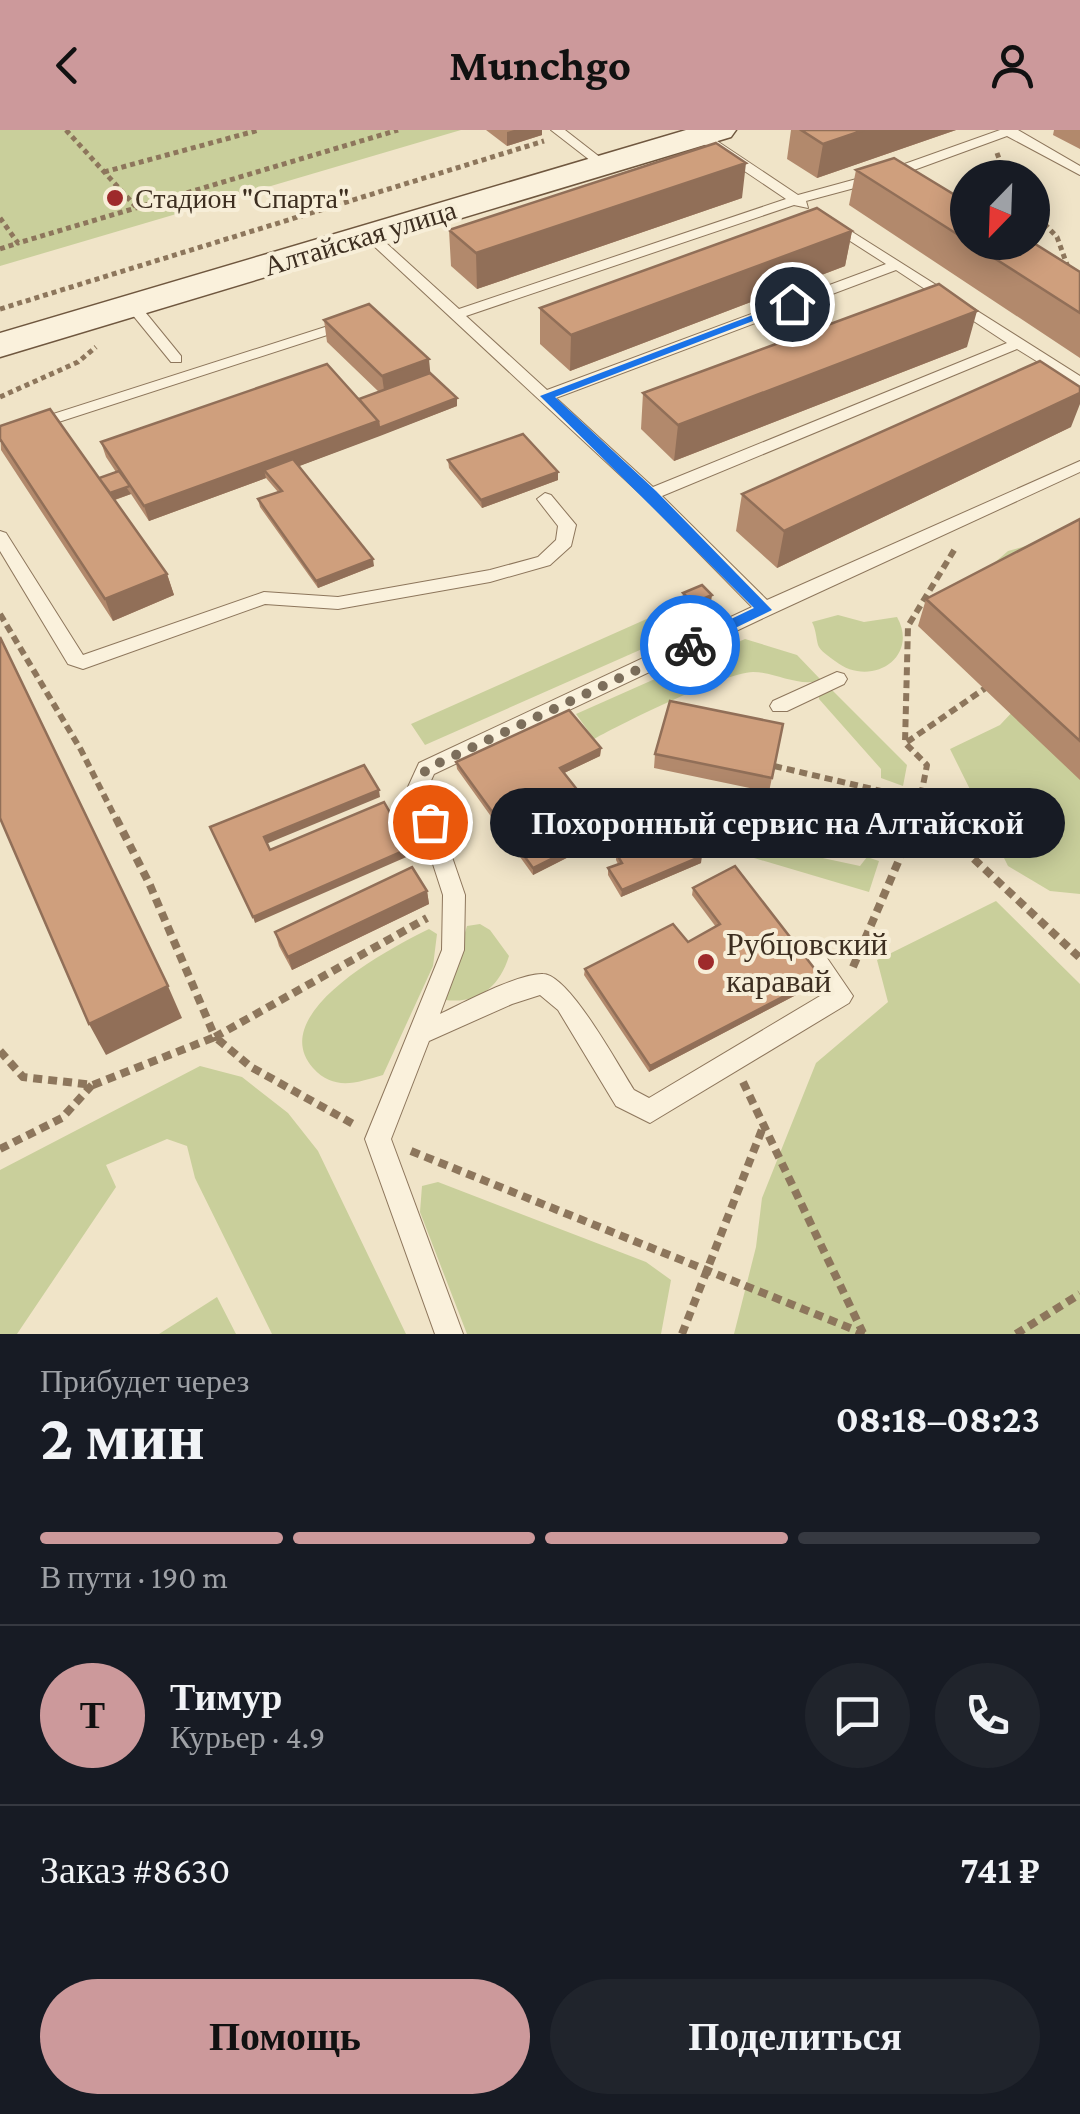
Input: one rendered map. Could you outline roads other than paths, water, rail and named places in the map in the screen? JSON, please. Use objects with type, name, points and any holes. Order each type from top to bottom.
[{"type":"main road","name":"Алтайская улица","points":[[0,345],[710,133]]},
{"type":"lane","points":[[459,314],[1010,131],[1080,171]]},
{"type":"lane","points":[[560,132],[604,165]]},
{"type":"lane","points":[[710,133],[796,200],[1080,383]]},
{"type":"lane","points":[[887,175],[903,185]]},
{"type":"lane","points":[[369,235],[651,494],[764,610]]},
{"type":"lane","points":[[546,396],[897,265]]},
{"type":"lane","points":[[132,306],[176,359]]},
{"type":"lane","points":[[0,436],[372,316]]},
{"type":"lane","points":[[651,494],[1017,344]]},
{"type":"lane","points":[[449,1334],[378,1138],[453,950],[454,894],[418,787],[426,769],[1080,466]]},
{"type":"lane","points":[[0,537],[74,660],[83,662],[96,661],[264,598],[338,603],[490,576],[544,561],[565,542],[568,525],[544,499]]},
{"type":"lane","points":[[780,706],[837,679]]},
{"type":"lane","points":[[420,1034],[543,984],[566,1003],[625,1098],[650,1112],[841,996],[817,962]]},
{"type":"place","name":"Стадион \"Спарта\"","points":[[115,198]]},
{"type":"place","name":"Похоронный сервис на Алтайской","points":[[430,822]]},
{"type":"place","name":"Рубцовский каравай","points":[[706,962]]}]
